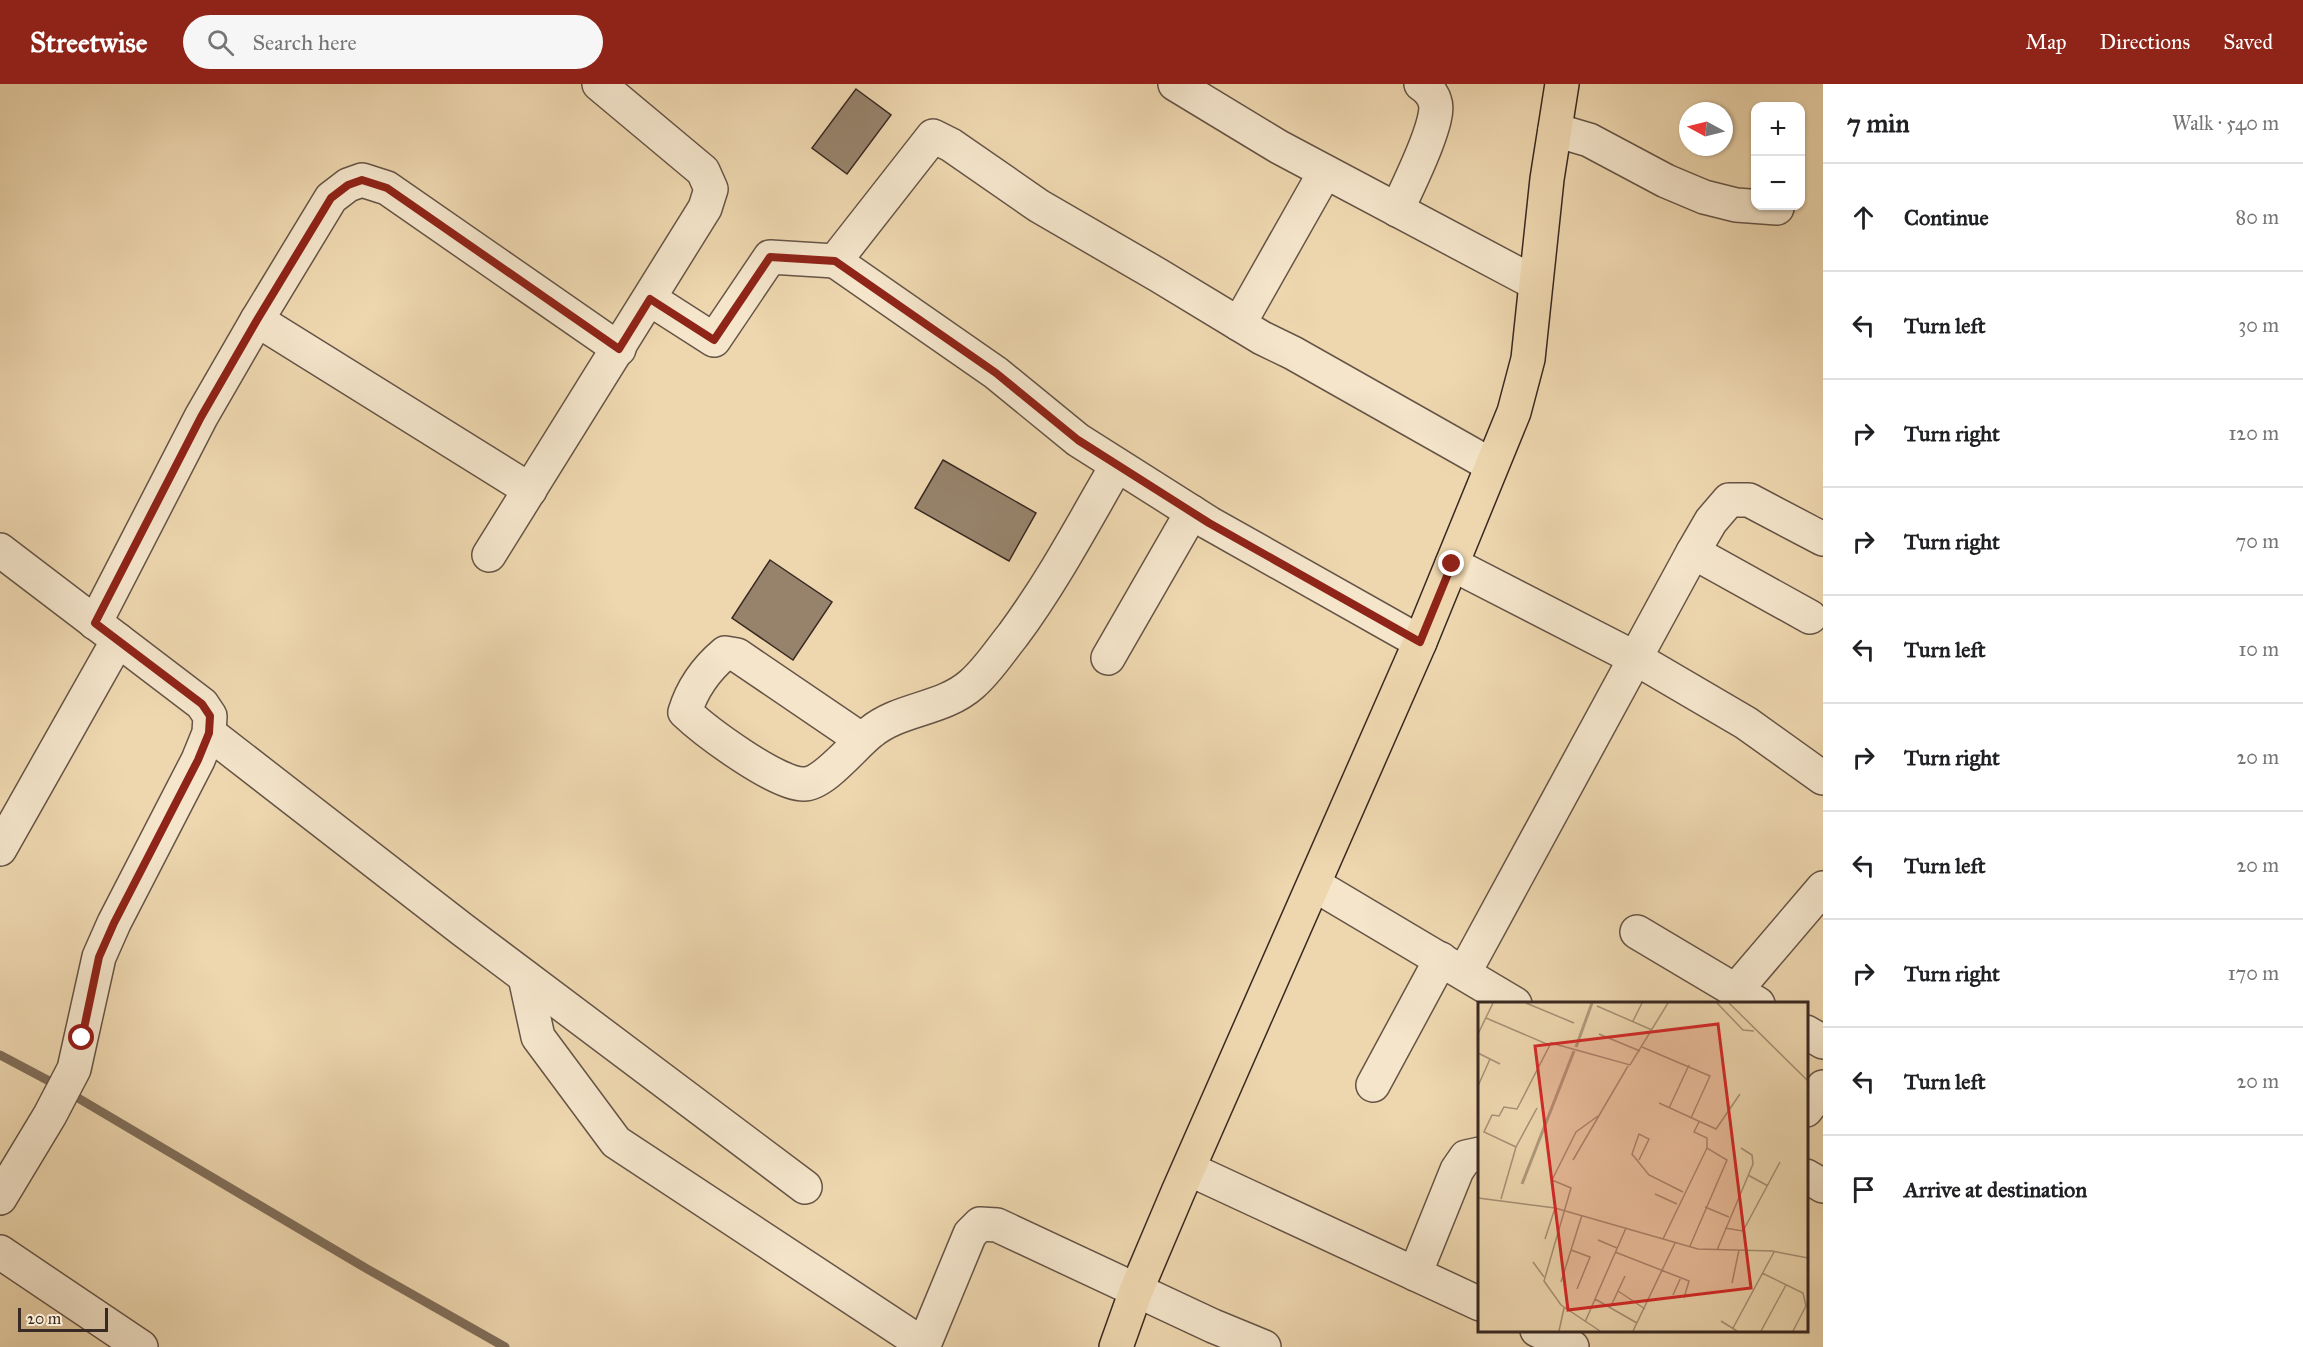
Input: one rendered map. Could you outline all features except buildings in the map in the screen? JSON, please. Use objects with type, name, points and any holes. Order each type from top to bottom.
[{"type":"main road","points":[[1116,1347],[1136,1291],[1420,642],[1514,412],[1528,359],[1535,283],[1562,84]]},
{"type":"street","points":[[489,555],[650,299],[705,208],[711,189],[704,171],[599,84]]},
{"type":"street","points":[[1175,84],[1270,142],[1535,283]]},
{"type":"street","points":[[1397,210],[1435,122],[1436,103],[1421,84]]},
{"type":"street","points":[[1555,130],[1589,140],[1666,182],[1704,197],[1751,206]]},
{"type":"street","points":[[835,261],[933,136],[951,145],[1039,206],[1239,324],[1491,465]]},
{"type":"street","points":[[1239,324],[1325,172]]},
{"type":"street","points":[[0,849],[107,631],[201,417],[331,198],[348,185],[362,180],[387,188],[619,349]]},
{"type":"street","points":[[650,299],[714,340],[770,257],[835,261],[996,373],[1078,440],[1192,512],[1420,642]]},
{"type":"street","points":[[257,320],[530,490]]},
{"type":"street","points":[[862,740],[737,655],[725,653],[714,661],[690,694],[685,712],[697,723],[759,766],[790,783],[805,784],[817,781],[873,730],[892,720],[949,700],[972,684],[996,657],[1039,599],[1117,465]]},
{"type":"street","points":[[1373,1085],[1453,966],[1635,658],[1711,521],[1729,500],[1749,500],[1823,539]]},
{"type":"street","points":[[1108,658],[1192,512]]},
{"type":"street","points":[[0,550],[202,704],[210,716],[209,733],[198,760],[114,923],[99,957],[74,1069],[50,1116],[0,1198]]},
{"type":"street","points":[[1693,552],[1810,617]]},
{"type":"street","points":[[1452,564],[1635,658],[1746,723],[1823,778]]},
{"type":"street","points":[[209,733],[525,976],[805,1187]]},
{"type":"street","points":[[1314,885],[1512,1002]]},
{"type":"street","points":[[1637,932],[1747,997],[1823,888]]},
{"type":"street","points":[[525,976],[538,1037],[615,1142],[924,1345],[970,1234],[980,1224],[997,1225],[1136,1291],[1264,1347]]},
{"type":"street","points":[[1808,1033],[1823,1042]]},
{"type":"street","points":[[1808,1107],[1823,1087]]},
{"type":"street","points":[[1415,1274],[1457,1170],[1466,1157],[1478,1154]]},
{"type":"street","points":[[1189,1169],[1478,1304]]},
{"type":"street","points":[[1808,1177],[1823,1186]]},
{"type":"street","points":[[1,1256],[141,1347]]},
{"type":"street","points":[[1541,1332],[1572,1347]]},
{"type":"waterway","points":[[0,1055],[51,1082],[369,1270],[505,1347]]},
{"type":"route","points":[[82,1038],[99,957],[114,923],[198,760],[209,733],[210,716],[202,704],[95,623],[201,417],[257,320],[331,198],[348,185],[362,180],[387,188],[619,349],[650,299],[714,340],[770,257],[835,261],[996,373],[1078,440],[1209,523],[1420,642],[1452,564]]}]
